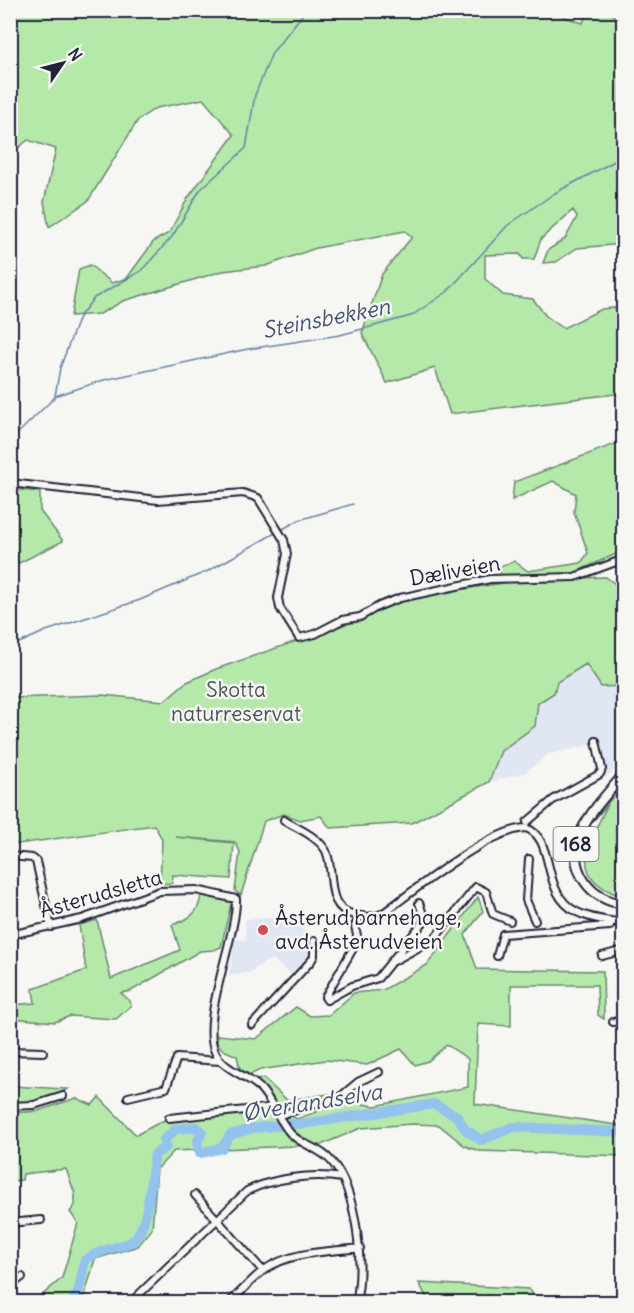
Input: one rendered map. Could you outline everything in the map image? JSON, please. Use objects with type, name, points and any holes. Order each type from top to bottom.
[{"type":"main road","name":"168","points":[[624,774],[584,825],[578,837],[576,852],[579,870],[590,888],[602,898],[624,904]]},
{"type":"street","name":"Dæliveien","points":[[10,483],[158,500],[243,493],[258,498],[284,540],[287,554],[278,598],[280,608],[298,638],[315,634],[342,620],[360,617],[400,598],[490,579],[575,577],[624,559]]},
{"type":"street","points":[[527,822],[553,800],[600,774],[602,769],[596,741]]},
{"type":"street","points":[[284,820],[320,843],[327,857],[336,902],[346,913],[368,918],[382,914],[497,837],[514,828],[526,828],[540,839],[553,885],[567,905],[577,912],[624,923]]},
{"type":"street","points":[[10,856],[32,858],[36,861],[51,927]]},
{"type":"street","points":[[529,859],[526,900],[535,921]]},
{"type":"street","points":[[388,965],[434,939],[476,887],[486,892],[493,914],[510,921]]},
{"type":"street","name":"Åsterudsletta","points":[[10,935],[51,927],[160,891],[196,890],[236,899],[212,1023],[212,1041],[220,1061]]},
{"type":"street","points":[[360,916],[356,926],[358,940],[325,996],[330,1000],[352,986],[378,978],[424,920],[425,914],[419,903]]},
{"type":"street","points":[[497,956],[503,934],[610,926]]},
{"type":"street","points":[[252,1025],[311,961],[314,941]]},
{"type":"street","points":[[602,956],[624,950]]},
{"type":"street","points":[[613,1022],[624,1020]]},
{"type":"street","points":[[10,1051],[43,1052]]},
{"type":"street","points":[[128,1097],[166,1088],[177,1058],[220,1061],[253,1082],[275,1107],[289,1131],[325,1154],[337,1167],[356,1223],[360,1248],[361,1274],[356,1302]]},
{"type":"street","points":[[280,1115],[340,1097],[358,1082],[379,1072]]},
{"type":"street","points":[[10,1107],[34,1105],[63,1096]]},
{"type":"street","points":[[169,1118],[275,1107]]},
{"type":"street","points":[[131,1302],[238,1198],[257,1186],[322,1176],[342,1178]]},
{"type":"street","points":[[195,1195],[263,1271]]},
{"type":"street","points":[[10,1222],[41,1220]]},
{"type":"street","points":[[230,1302],[263,1271],[290,1258],[360,1248]]},
{"type":"street","points":[[10,1286],[22,1277]]},
{"type":"shaded area","points":[[586,664],[601,687],[623,686],[623,758],[614,771],[605,777],[594,744],[549,754],[525,773],[489,782],[500,751],[535,726],[538,703],[554,693],[557,682]]},
{"type":"shaded area","points":[[245,919],[287,919],[302,927],[312,944],[312,955],[294,977],[272,959],[255,968],[253,972],[229,976],[235,939],[246,940]]},
{"type":"green space","points":[[555,10],[565,17],[583,23],[587,11],[608,11],[623,23],[623,244],[577,248],[556,262],[543,263],[548,250],[565,239],[577,217],[573,210],[541,239],[534,259],[523,259],[520,254],[485,255],[485,279],[503,295],[533,299],[546,316],[563,328],[602,309],[623,307],[623,393],[450,414],[435,368],[387,383],[362,333],[382,274],[412,237],[405,231],[316,248],[266,266],[223,271],[123,301],[100,314],[71,316],[79,269],[90,265],[112,283],[127,278],[154,241],[169,233],[188,198],[234,135],[203,99],[156,108],[138,120],[88,201],[49,227],[44,202],[56,149],[28,140],[11,154],[11,11]]},
{"type":"green space","points":[[623,441],[623,551],[573,573],[502,577],[498,568],[514,561],[528,571],[581,563],[588,553],[574,512],[576,494],[553,481],[512,500],[514,482]]},
{"type":"green space","points":[[11,489],[40,492],[40,511],[63,541],[11,567]]},
{"type":"green space","name":"Skotta naturreservat","points":[[606,577],[615,584],[623,600],[623,686],[601,687],[586,664],[557,682],[554,693],[538,703],[535,726],[501,751],[489,782],[412,823],[330,828],[321,816],[300,820],[284,814],[264,821],[241,895],[235,891],[240,852],[235,842],[176,837],[234,843],[231,879],[173,875],[172,883],[160,884],[162,839],[154,825],[11,845],[10,698],[102,695],[164,701],[185,683],[216,669],[366,617],[410,597],[523,580]]},
{"type":"green space","points":[[623,784],[624,896],[621,896],[604,888],[593,879],[588,868],[587,857],[589,844],[608,804],[595,819]]},
{"type":"green space","points":[[201,895],[232,900],[221,947],[200,951],[131,991],[121,993],[130,1001],[131,1006],[116,1019],[70,1016],[55,1022],[11,1018],[10,1005],[35,1003],[33,989],[86,970],[79,925],[97,920],[111,979],[180,950],[172,925],[192,915],[198,907]]},
{"type":"green space","points":[[478,897],[483,911],[465,935],[477,969],[603,971],[604,1019],[598,1015],[597,985],[511,985],[511,1026],[478,1024],[475,1104],[623,1126],[623,1156],[479,1151],[465,1146],[439,1125],[412,1124],[361,1128],[321,1145],[174,1151],[157,1169],[152,1229],[138,1246],[95,1259],[83,1302],[34,1302],[62,1278],[78,1223],[70,1212],[75,1205],[75,1194],[66,1169],[23,1174],[22,1180],[11,1181],[11,1113],[38,1111],[76,1098],[92,1105],[99,1097],[136,1135],[168,1118],[277,1109],[297,1119],[345,1101],[375,1106],[468,1087],[468,1059],[447,1045],[428,1061],[415,1065],[401,1049],[367,1065],[326,1060],[260,1070],[250,1075],[240,1069],[237,1056],[223,1050],[217,1043],[218,1035],[256,1039],[296,1007],[310,1016],[329,1015],[354,993],[383,990],[427,965]]},
{"type":"green space","points":[[263,1078],[287,1100],[342,1092],[342,1095],[287,1112],[277,1106],[257,1080]]},
{"type":"green space","points":[[11,1086],[68,1089],[40,1100],[11,1104]]},
{"type":"green space","points":[[419,1283],[529,1289],[540,1302],[429,1302]]},
{"type":"waterway","points":[[55,396],[60,368],[79,317],[94,298],[141,271],[172,237],[200,190],[246,148],[255,95],[272,53],[306,10]]},
{"type":"waterway","name":"Steinsbekken","points":[[55,396],[104,380],[248,349],[340,335],[411,316],[447,292],[508,225],[555,193],[624,156]]},
{"type":"waterway","points":[[10,441],[55,397]]},
{"type":"waterway","points":[[281,530],[299,520],[353,504]]},
{"type":"waterway","points":[[10,647],[46,631],[140,600],[208,571],[277,532]]},
{"type":"waterway","name":"Øverlandselva","points":[[73,1302],[79,1290],[85,1260],[129,1243],[136,1237],[145,1217],[155,1154],[166,1147],[164,1140],[176,1129],[197,1127],[202,1132],[197,1143],[200,1153],[222,1148],[230,1135],[253,1128],[308,1123],[434,1104],[457,1116],[465,1129],[481,1140],[513,1127],[624,1132]]},
{"type":"place","name":"Åsterud barnehage, avd. Åsterudveien","points":[[263,930]]}]
